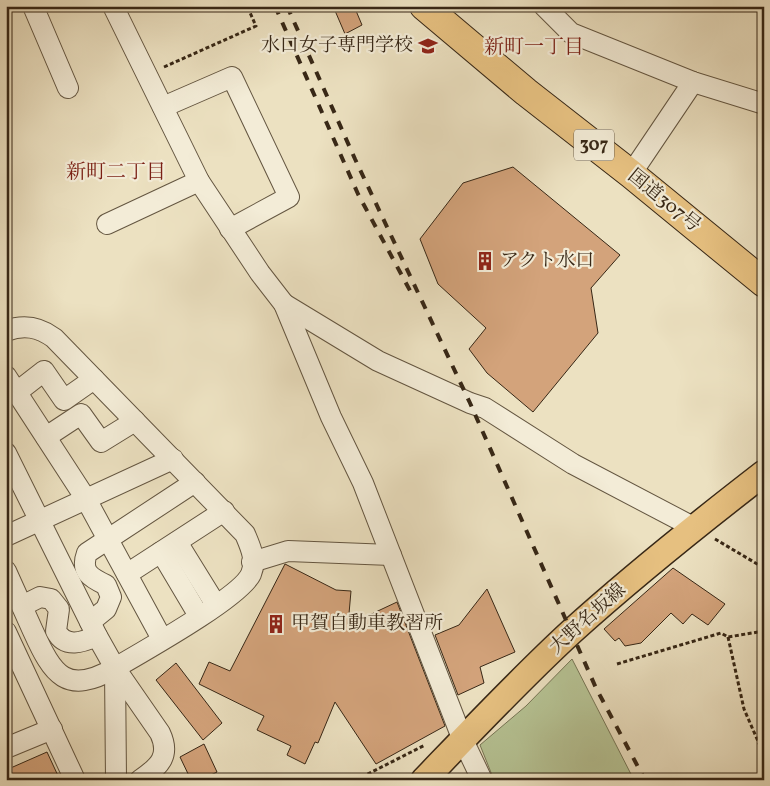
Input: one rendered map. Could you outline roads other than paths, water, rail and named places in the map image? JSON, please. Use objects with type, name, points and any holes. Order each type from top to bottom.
[{"type":"highway","name":"国道307号","points":[[424,6],[526,92],[631,174],[764,283]]},
{"type":"main road","name":"大野名坂線","points":[[424,780],[462,738],[572,632],[693,527],[764,473]]},
{"type":"street","points":[[33,6],[68,88]]},
{"type":"street","points":[[113,6],[199,181],[230,229],[284,304],[331,417],[363,483],[462,738],[482,780]]},
{"type":"street","points":[[544,6],[571,33],[693,82],[764,104]]},
{"type":"street","points":[[163,107],[232,77],[289,197],[230,229]]},
{"type":"street","points":[[631,174],[693,82]]},
{"type":"street","points":[[107,224],[199,181]]},
{"type":"street","points":[[284,304],[378,362],[485,408],[574,464],[693,527]]},
{"type":"street","points":[[6,331],[26,327],[45,331],[54,338],[224,511],[245,534],[253,553],[251,574],[235,594],[98,678],[82,682],[68,679],[58,673],[45,658],[6,571]]},
{"type":"street","points":[[94,379],[64,400],[44,371],[12,384],[86,499],[162,640]]},
{"type":"street","points":[[46,437],[82,414],[101,442],[134,420]]},
{"type":"street","points":[[6,453],[93,629],[115,668],[160,733],[165,744],[164,755],[158,764],[140,780]]},
{"type":"street","points":[[6,536],[173,459]]},
{"type":"street","points":[[22,606],[40,597],[51,599],[58,609],[56,631],[62,639],[76,643],[93,629],[106,609],[111,596],[106,585],[90,577],[84,566],[91,550],[194,482]]},
{"type":"street","points":[[127,574],[224,511]]},
{"type":"street","points":[[169,547],[172,588],[199,616]]},
{"type":"street","points":[[169,547],[216,605]]},
{"type":"street","points":[[252,562],[288,551],[391,555]]},
{"type":"street","points":[[6,632],[75,780]]},
{"type":"street","points":[[115,668],[116,780]]},
{"type":"street","points":[[6,748],[52,729]]},
{"type":"railway","points":[[275,6],[358,194],[414,298]]},
{"type":"railway","points":[[287,6],[355,159],[470,403],[596,688],[645,780]]},
{"type":"place","name":"水口女子専門学校","points":[[428,46]]},
{"type":"place","name":"アクト水口","points":[[485,261]]},
{"type":"place","name":"甲賀自動車教習所","points":[[276,624]]},
{"type":"district","name":"新町一丁目","points":[[534,48]]},
{"type":"district","name":"新町二丁目","points":[[116,173]]}]
